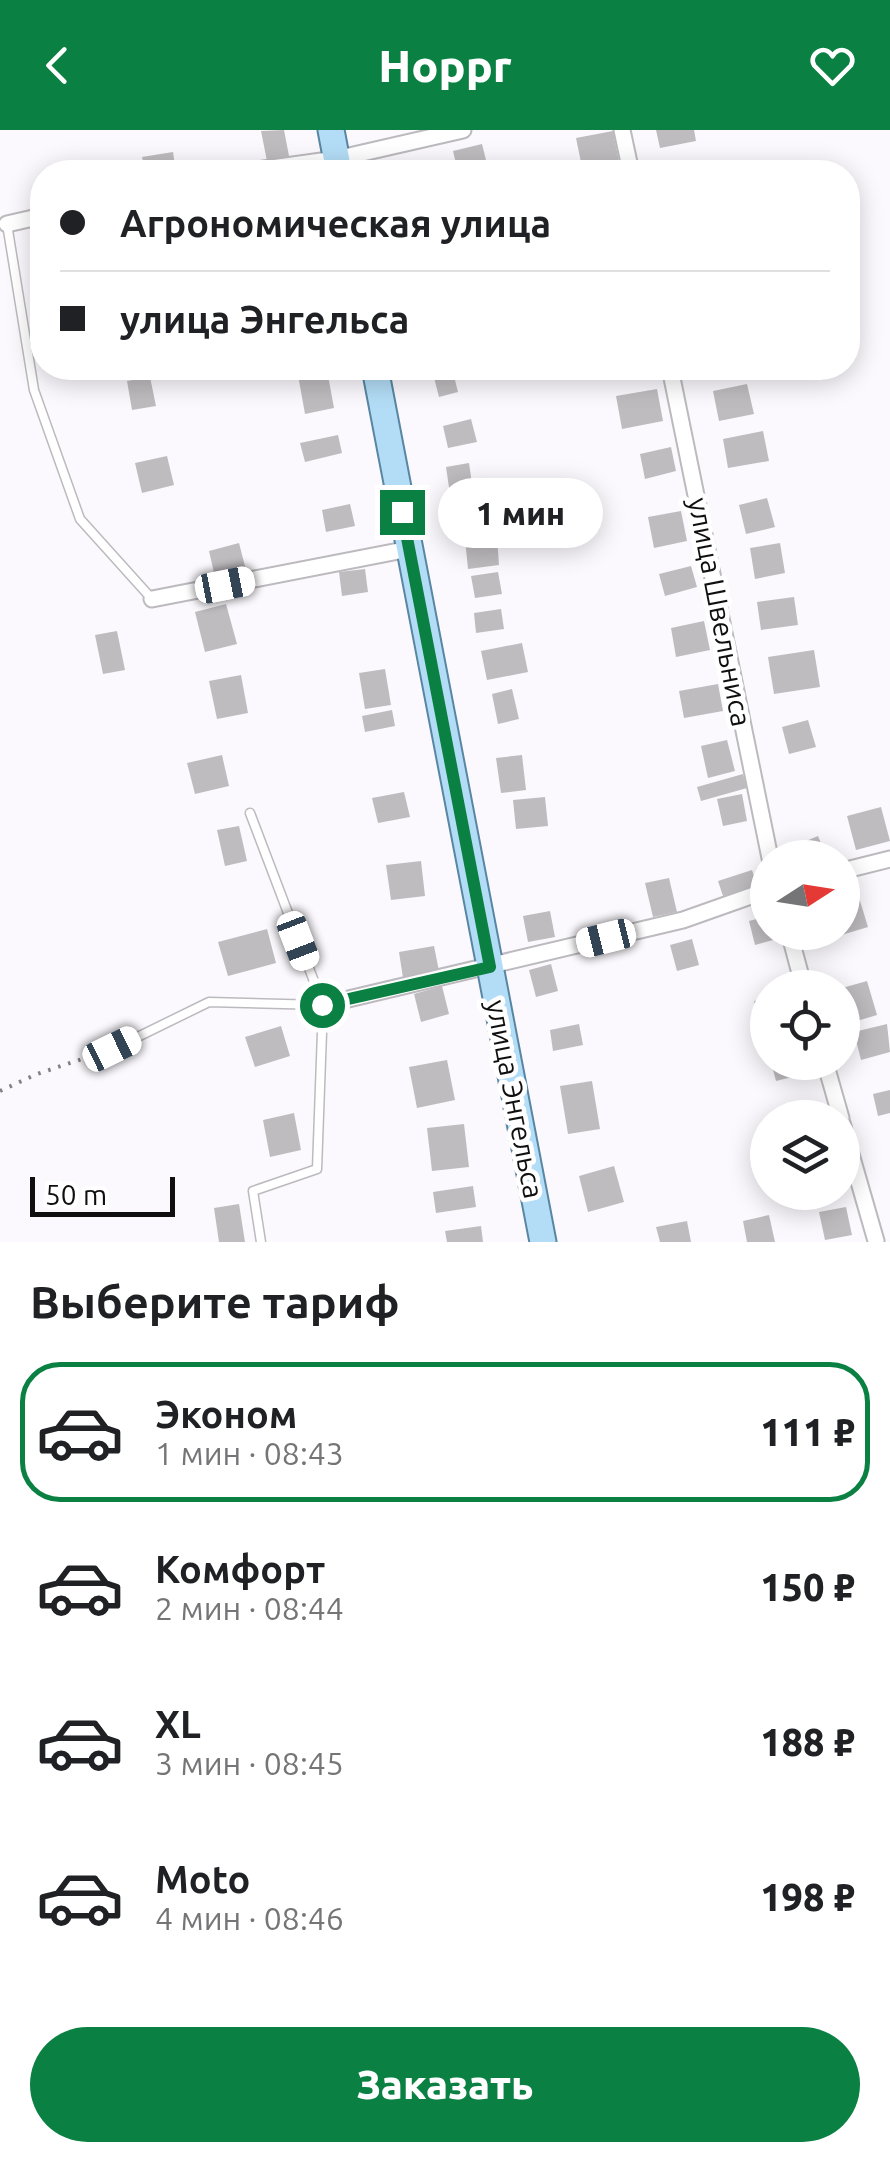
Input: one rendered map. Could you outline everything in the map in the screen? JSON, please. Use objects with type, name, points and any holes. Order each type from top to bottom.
[{"type":"main road","points":[[330,130],[336,160]]},
{"type":"main road","name":"улица Энгельса","points":[[377,380],[543,1242]]},
{"type":"street","points":[[358,160],[463,130]]},
{"type":"street","points":[[622,130],[628,160]]},
{"type":"street","points":[[6,224],[30,219]]},
{"type":"street","name":"улица Швельниса","points":[[672,380],[766,840]]},
{"type":"street","points":[[152,599],[408,549]]},
{"type":"street","points":[[860,866],[890,859]]},
{"type":"street","points":[[322,1005],[683,920],[750,896]]},
{"type":"street","points":[[860,1191],[873,1242],[890,1238]]},
{"type":"lane","points":[[6,224],[30,366]]},
{"type":"lane","points":[[32,380],[80,519],[152,599]]},
{"type":"lane","points":[[250,812],[322,1005],[317,1168],[253,1191],[261,1242]]},
{"type":"lane","points":[[112,1049],[209,1002],[322,1005]]},
{"type":"path","points":[[0,1091],[112,1049]]},
{"type":"building","points":[[284,130],[289,156],[267,160],[261,131]]},
{"type":"building","points":[[656,130],[694,130],[696,141],[660,148]]},
{"type":"building","points":[[613,131],[619,160],[581,160],[576,138]]},
{"type":"building","points":[[482,144],[486,160],[455,160],[453,151]]},
{"type":"building","points":[[173,152],[174,160],[143,160],[142,157]]},
{"type":"building","points":[[151,380],[156,406],[132,410],[127,381]]},
{"type":"building","points":[[299,380],[329,380],[334,408],[305,414]]},
{"type":"building","points":[[435,380],[455,380],[458,392],[439,397]]},
{"type":"building","points":[[747,384],[754,414],[719,421],[713,391]]},
{"type":"building","points":[[657,389],[663,421],[622,429],[616,396]]},
{"type":"building","points":[[471,419],[477,442],[448,448],[443,426]]},
{"type":"building","points":[[763,431],[769,461],[728,468],[723,439]]},
{"type":"building","points":[[338,435],[342,453],[305,462],[300,443]]},
{"type":"building","points":[[671,447],[676,471],[645,479],[640,454]]},
{"type":"building","points":[[167,456],[174,485],[142,493],[135,463]]},
{"type":"building","points":[[469,463],[473,491],[450,494],[446,467]]},
{"type":"building","points":[[767,498],[775,527],[746,534],[739,505]]},
{"type":"building","points":[[350,504],[355,526],[326,532],[322,510]]},
{"type":"building","points":[[681,511],[687,541],[654,548],[648,517]]},
{"type":"building","points":[[497,536],[499,565],[468,569],[465,539]]},
{"type":"building","points":[[239,543],[246,570],[215,577],[209,551]]},
{"type":"building","points":[[780,543],[785,573],[755,579],[750,548]]},
{"type":"building","points":[[691,566],[697,587],[665,596],[659,574]]},
{"type":"building","points":[[365,569],[368,592],[342,596],[339,572]]},
{"type":"building","points":[[498,572],[502,594],[475,598],[471,576]]},
{"type":"building","points":[[794,597],[798,625],[761,630],[757,602]]},
{"type":"building","points":[[226,604],[237,644],[205,652],[195,612]]},
{"type":"building","points":[[501,609],[504,629],[476,633],[474,613]]},
{"type":"building","points":[[704,621],[710,650],[676,657],[671,628]]},
{"type":"building","points":[[117,631],[125,670],[103,674],[95,635]]},
{"type":"building","points":[[522,643],[528,672],[487,680],[481,651]]},
{"type":"building","points":[[814,650],[820,687],[774,694],[768,657]]},
{"type":"building","points":[[385,669],[391,705],[365,709],[359,673]]},
{"type":"building","points":[[241,675],[248,713],[217,719],[209,681]]},
{"type":"building","points":[[718,684],[723,711],[684,718],[679,691]]},
{"type":"building","points":[[512,689],[519,719],[498,724],[492,694]]},
{"type":"building","points":[[392,710],[395,726],[365,732],[362,716]]},
{"type":"building","points":[[808,720],[816,747],[789,754],[782,727]]},
{"type":"building","points":[[727,740],[735,771],[708,778],[701,746]]},
{"type":"building","points":[[222,755],[229,786],[195,794],[187,763]]},
{"type":"building","points":[[522,755],[526,790],[501,793],[496,758]]},
{"type":"building","points":[[743,774],[747,788],[701,801],[697,787]]},
{"type":"building","points":[[404,792],[410,817],[378,823],[372,798]]},
{"type":"building","points":[[742,794],[747,821],[723,826],[717,799]]},
{"type":"building","points":[[545,797],[548,826],[516,829],[513,800]]},
{"type":"building","points":[[881,807],[890,841],[860,849],[860,840],[853,840],[847,816]]},
{"type":"building","points":[[239,826],[247,861],[225,866],[217,830]]},
{"type":"building","points":[[421,861],[425,896],[391,900],[386,865]]},
{"type":"building","points":[[750,871],[750,887],[723,896],[718,881]]},
{"type":"building","points":[[669,878],[677,912],[653,917],[645,883]]},
{"type":"building","points":[[860,901],[868,927],[860,929]]},
{"type":"building","points":[[550,911],[555,937],[528,942],[523,916]]},
{"type":"building","points":[[267,929],[276,963],[228,976],[218,942]]},
{"type":"building","points":[[692,939],[699,965],[677,971],[670,945]]},
{"type":"building","points":[[434,946],[439,971],[403,978],[399,952]]},
{"type":"building","points":[[551,964],[558,991],[536,997],[529,970]]},
{"type":"building","points":[[867,981],[877,1015],[860,1020],[860,983]]},
{"type":"building","points":[[442,986],[449,1014],[421,1022],[414,994]]},
{"type":"building","points":[[579,1024],[583,1045],[553,1051],[550,1030]]},
{"type":"building","points":[[887,1024],[890,1052],[861,1060],[860,1031]]},
{"type":"building","points":[[281,1026],[290,1056],[255,1067],[245,1037]]},
{"type":"building","points":[[447,1060],[455,1100],[417,1108],[409,1067]]},
{"type":"building","points":[[592,1081],[600,1129],[568,1134],[560,1086]]},
{"type":"building","points":[[890,1090],[890,1113],[878,1116],[873,1094]]},
{"type":"building","points":[[294,1113],[301,1150],[270,1157],[263,1120]]},
{"type":"building","points":[[464,1124],[469,1167],[432,1171],[427,1128]]},
{"type":"building","points":[[614,1166],[624,1202],[588,1212],[579,1176]]},
{"type":"building","points":[[473,1186],[476,1207],[436,1213],[433,1192]]},
{"type":"building","points":[[239,1204],[245,1242],[219,1242],[214,1208]]},
{"type":"building","points":[[847,1210],[852,1235],[825,1240],[819,1212]]},
{"type":"building","points":[[769,1215],[775,1242],[747,1242],[743,1221]]},
{"type":"building","points":[[687,1221],[691,1242],[660,1242],[656,1227]]},
{"type":"building","points":[[481,1226],[483,1242],[447,1242],[445,1231]]},
{"type":"route","points":[[322,1005],[490,967],[402,512]]}]
